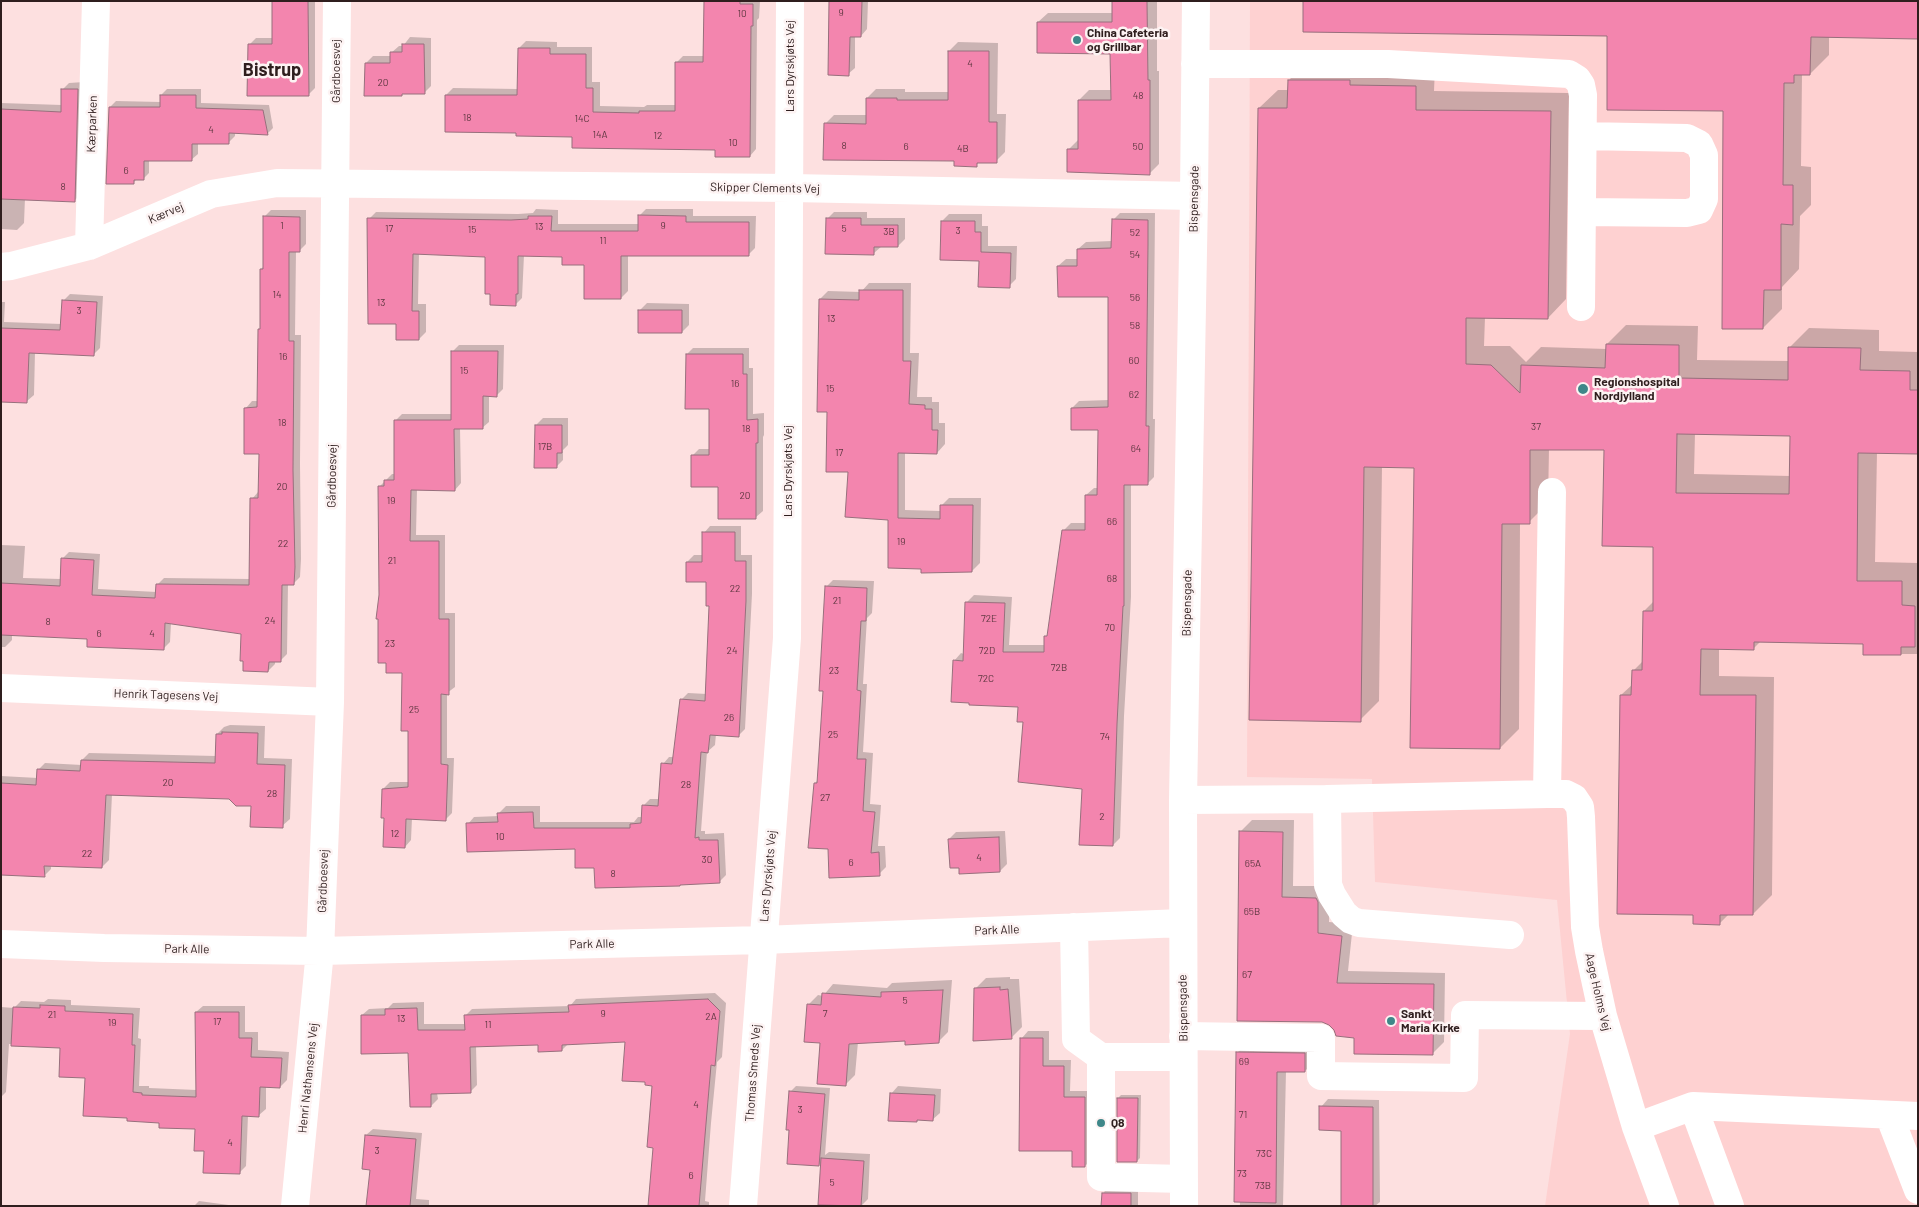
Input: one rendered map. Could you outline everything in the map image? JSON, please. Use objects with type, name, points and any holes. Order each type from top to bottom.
[{"type":"street","name":"Kærparken","points":[[89,246],[96,1]]},
{"type":"street","name":"Gårdboesvej","points":[[320,951],[330,702],[337,1]]},
{"type":"street","name":"Lars Dyrskjøts Vej","points":[[763,940],[787,638],[791,188],[790,1]]},
{"type":"street","name":"Bispensgade","points":[[1184,1192],[1183,800],[1196,1]]},
{"type":"street","points":[[1195,64],[1388,64],[1569,74],[1581,85],[1584,95],[1581,307]]},
{"type":"street","points":[[1582,212],[1687,213],[1699,210],[1704,199],[1704,156],[1699,144],[1687,138],[1583,136]]},
{"type":"street","name":"Kærvej","points":[[1,267],[89,246],[211,194],[278,183],[335,184]]},
{"type":"street","name":"Skipper Clements Vej","points":[[335,184],[791,188],[1194,196]]},
{"type":"street","points":[[1547,794],[1552,492]]},
{"type":"street","name":"Henrik Tagesens Vej","points":[[1,688],[330,702]]},
{"type":"street","name":"Aage Holms Vej","points":[[1183,800],[1547,794],[1566,794],[1574,798],[1580,807],[1585,927],[1588,951],[1603,1016],[1636,1127],[1665,1206]]},
{"type":"street","points":[[1327,799],[1328,885],[1344,914],[1351,920],[1358,923],[1510,935]]},
{"type":"street","name":"Park Alle","points":[[1,944],[104,948],[320,951],[763,940],[1182,923]]},
{"type":"street","points":[[1074,927],[1076,1038],[1101,1057],[1183,1047],[1321,1038],[1321,1076],[1464,1078],[1465,1015],[1603,1016]]},
{"type":"street","name":"Thomas Smeds Vej","points":[[743,1206],[763,940]]},
{"type":"street","name":"Henri Nathansens Vej","points":[[295,1206],[320,951]]},
{"type":"street","points":[[1101,1057],[1102,1177],[1184,1192]]},
{"type":"street","points":[[1693,1106],[1730,1206]]},
{"type":"street","points":[[1636,1127],[1693,1106],[1918,1116]]},
{"type":"street","points":[[1889,1115],[1918,1190]]},
{"type":"shaded area","name":"Regionshospital Nordjylland","points":[[1250,1],[1918,1],[1918,1206],[1545,1206],[1570,1034],[1557,900],[1375,882],[1372,779],[1247,777]]},
{"type":"building","points":[[272,1],[308,1],[309,96],[247,96],[248,44],[272,44]]},
{"type":"building","points":[[704,1],[740,1],[740,4],[753,4],[753,26],[751,26],[750,157],[715,157],[715,150],[572,148],[572,137],[516,136],[516,133],[445,132],[445,95],[517,95],[518,48],[550,48],[550,54],[586,54],[586,88],[593,88],[593,112],[639,113],[639,111],[675,111],[675,62],[703,62]]},
{"type":"building","points":[[829,1],[862,1],[861,37],[850,37],[849,76],[828,75]]},
{"type":"building","points":[[1112,1],[1147,1],[1148,80],[1150,80],[1150,175],[1067,172],[1067,149],[1078,149],[1078,100],[1111,100],[1110,54],[1037,53],[1037,22],[1112,22]]},
{"type":"building","points":[[1303,1],[1918,1],[1918,39],[1811,37],[1810,75],[1794,75],[1794,83],[1784,83],[1783,185],[1793,185],[1793,225],[1781,224],[1781,290],[1764,290],[1763,329],[1722,329],[1723,111],[1607,110],[1607,36],[1303,32]]},
{"type":"building","points":[[402,44],[424,44],[425,94],[364,96],[365,63],[390,63],[390,52],[402,52]]},
{"type":"building","points":[[948,51],[989,51],[989,122],[997,122],[997,163],[977,163],[977,167],[954,166],[954,161],[823,160],[824,123],[866,124],[866,98],[948,100]]},
{"type":"building","points":[[1288,80],[1350,80],[1350,85],[1416,86],[1416,110],[1551,111],[1548,319],[1466,318],[1466,364],[1491,365],[1520,393],[1521,365],[1605,368],[1606,344],[1679,345],[1679,378],[1788,380],[1788,347],[1861,348],[1860,370],[1910,371],[1910,390],[1918,390],[1918,454],[1858,453],[1857,581],[1902,581],[1902,605],[1915,606],[1915,647],[1901,647],[1901,655],[1863,655],[1863,644],[1754,642],[1754,650],[1701,649],[1700,695],[1756,695],[1753,915],[1720,915],[1720,925],[1693,924],[1693,915],[1617,914],[1620,695],[1631,695],[1632,670],[1642,670],[1643,611],[1653,611],[1653,547],[1602,546],[1604,450],[1530,450],[1530,524],[1502,524],[1500,749],[1410,748],[1414,468],[1364,467],[1361,722],[1249,720],[1258,108],[1287,108]],"holes":[[[1677,434],[1790,436],[1789,494],[1676,493]]]},
{"type":"building","points":[[61,89],[78,89],[75,202],[1,199],[1,109],[61,112]]},
{"type":"building","points":[[160,95],[196,95],[196,108],[263,110],[268,135],[229,133],[229,144],[192,144],[192,161],[144,161],[144,180],[134,180],[134,184],[106,184],[109,107],[160,107]]},
{"type":"building","points":[[638,215],[686,216],[686,222],[749,222],[749,256],[621,256],[621,299],[584,299],[584,265],[562,265],[562,257],[518,256],[518,294],[516,294],[516,306],[490,305],[490,294],[485,294],[485,257],[413,254],[412,311],[419,311],[419,340],[396,340],[396,324],[368,324],[367,218],[511,220],[528,219],[528,216],[552,216],[551,231],[638,231]]},
{"type":"building","points":[[263,216],[300,217],[300,252],[289,252],[289,341],[294,341],[293,470],[295,567],[294,585],[282,585],[281,662],[269,662],[268,672],[243,671],[243,661],[240,661],[241,634],[165,623],[164,650],[87,647],[87,639],[1,635],[1,583],[60,586],[61,558],[94,560],[92,595],[155,598],[156,584],[249,585],[250,498],[258,498],[259,454],[244,454],[244,408],[257,407],[260,269],[263,269]]},
{"type":"building","points":[[826,218],[861,218],[861,225],[898,225],[898,247],[874,247],[874,255],[825,254]]},
{"type":"building","points":[[1112,219],[1148,220],[1146,426],[1149,426],[1148,485],[1124,485],[1124,606],[1117,724],[1113,846],[1079,845],[1082,789],[1018,782],[1023,722],[1017,722],[1018,707],[969,705],[969,703],[951,702],[953,660],[963,661],[965,602],[1005,603],[1003,652],[1044,652],[1044,636],[1047,636],[1062,530],[1085,530],[1085,495],[1097,495],[1098,430],[1071,430],[1071,408],[1108,407],[1108,297],[1058,297],[1057,266],[1077,266],[1077,249],[1111,248]]},
{"type":"building","points":[[941,221],[975,221],[975,232],[981,232],[981,252],[1011,253],[1010,288],[978,287],[979,261],[940,260]]},
{"type":"building","points":[[859,290],[903,290],[903,361],[911,361],[909,404],[925,405],[925,409],[932,409],[932,430],[938,430],[937,454],[898,453],[898,518],[940,519],[940,505],[973,505],[972,572],[921,573],[921,569],[888,568],[888,520],[845,517],[848,472],[826,472],[827,412],[817,412],[819,299],[859,300]]},
{"type":"building","points":[[62,300],[97,302],[94,356],[29,353],[27,403],[1,402],[1,328],[60,330]]},
{"type":"building","points":[[638,310],[682,310],[682,333],[638,333]]},
{"type":"building","points":[[451,351],[498,351],[497,397],[483,396],[483,429],[454,429],[455,491],[411,490],[410,541],[439,541],[439,619],[449,619],[449,695],[441,694],[441,764],[448,765],[446,821],[406,819],[405,848],[383,847],[382,789],[408,787],[408,731],[401,731],[402,673],[386,673],[386,663],[378,663],[378,619],[376,619],[379,595],[378,486],[384,486],[384,480],[394,480],[394,420],[451,420]]},
{"type":"building","points":[[686,354],[743,354],[743,374],[747,374],[747,420],[758,419],[758,443],[756,443],[756,519],[718,519],[718,487],[691,487],[691,455],[709,455],[709,409],[685,409]]},
{"type":"building","points":[[535,425],[562,425],[562,453],[557,453],[557,468],[534,468]]},
{"type":"building","points":[[702,532],[735,532],[735,561],[746,561],[746,601],[739,737],[710,735],[708,753],[701,752],[695,838],[699,837],[699,840],[718,840],[720,883],[595,888],[594,868],[575,868],[575,849],[467,852],[466,823],[498,822],[497,813],[533,812],[534,828],[630,828],[630,824],[641,823],[642,805],[658,806],[661,763],[672,764],[680,699],[705,701],[709,606],[706,606],[706,582],[686,582],[686,562],[702,562]]},
{"type":"building","points":[[825,586],[867,588],[866,621],[861,621],[857,690],[861,691],[857,759],[866,759],[863,811],[875,812],[871,853],[879,852],[880,876],[829,878],[828,849],[808,848],[814,783],[817,783],[823,691],[819,691]]},
{"type":"building","points":[[222,732],[258,733],[257,764],[285,765],[283,828],[250,827],[251,806],[236,806],[229,799],[106,795],[102,868],[44,866],[45,877],[1,875],[1,783],[36,785],[37,769],[80,771],[81,760],[215,763],[216,734],[222,734]]},
{"type":"building","points":[[1239,831],[1283,832],[1282,897],[1316,898],[1318,902],[1318,933],[1342,936],[1337,983],[1434,984],[1433,1055],[1354,1054],[1354,1038],[1336,1036],[1334,1030],[1329,1025],[1322,1022],[1237,1021]]},
{"type":"building","points":[[999,837],[1000,872],[959,874],[959,868],[950,868],[948,839]]},
{"type":"building","points":[[1000,987],[1000,990],[1008,989],[1012,1039],[973,1041],[974,988]]},
{"type":"building","points":[[943,990],[939,1043],[905,1045],[905,1041],[849,1044],[846,1086],[817,1084],[820,1043],[804,1042],[807,1004],[821,1005],[822,993],[881,997],[881,992]]},
{"type":"building","points":[[708,999],[720,1011],[715,1066],[711,1065],[699,1206],[648,1206],[653,1148],[647,1147],[652,1086],[645,1085],[645,1082],[622,1081],[625,1042],[562,1045],[562,1051],[538,1052],[538,1045],[470,1047],[471,1093],[431,1094],[431,1107],[410,1107],[408,1053],[361,1054],[361,1015],[385,1015],[385,1009],[417,1008],[418,1030],[465,1030],[464,1015],[569,1012],[568,1005]]},
{"type":"building","points":[[40,1005],[65,1006],[65,1011],[133,1014],[132,1045],[135,1045],[133,1092],[142,1093],[142,1095],[196,1097],[195,1012],[239,1012],[239,1038],[252,1038],[251,1057],[282,1058],[280,1088],[260,1087],[259,1117],[242,1116],[240,1174],[203,1173],[204,1151],[194,1151],[195,1129],[159,1128],[159,1123],[127,1121],[127,1118],[83,1116],[85,1078],[59,1077],[60,1048],[11,1046],[13,1007],[40,1008]]},
{"type":"building","points":[[1020,1038],[1043,1038],[1043,1066],[1064,1066],[1064,1097],[1085,1097],[1085,1167],[1072,1167],[1072,1151],[1019,1151]]},
{"type":"building","points":[[1236,1052],[1305,1053],[1305,1072],[1277,1072],[1276,1203],[1234,1202]]},
{"type":"building","points":[[789,1091],[825,1094],[819,1166],[787,1164],[789,1130],[786,1130]]},
{"type":"building","points":[[890,1093],[935,1095],[933,1121],[888,1121]]},
{"type":"building","points":[[1117,1098],[1138,1098],[1137,1162],[1117,1162]]},
{"type":"building","points":[[1319,1106],[1373,1107],[1373,1206],[1341,1206],[1341,1131],[1319,1130]]},
{"type":"building","points":[[365,1135],[416,1139],[410,1206],[366,1206],[370,1170],[362,1169]]},
{"type":"building","points":[[821,1158],[864,1161],[861,1206],[818,1205]]},
{"type":"building","points":[[1102,1193],[1131,1193],[1131,1206],[1101,1206]]},
{"type":"place","name":"China Cafeteria og Grillbar","points":[[1077,40]]},
{"type":"place","name":"Regionshospital Nordjylland","points":[[1583,389]]},
{"type":"place","name":"Sankt Maria Kirke","points":[[1391,1021]]},
{"type":"place","name":"Q8","points":[[1101,1123]]},
{"type":"district","name":"Bistrup","points":[[272,70]]}]
